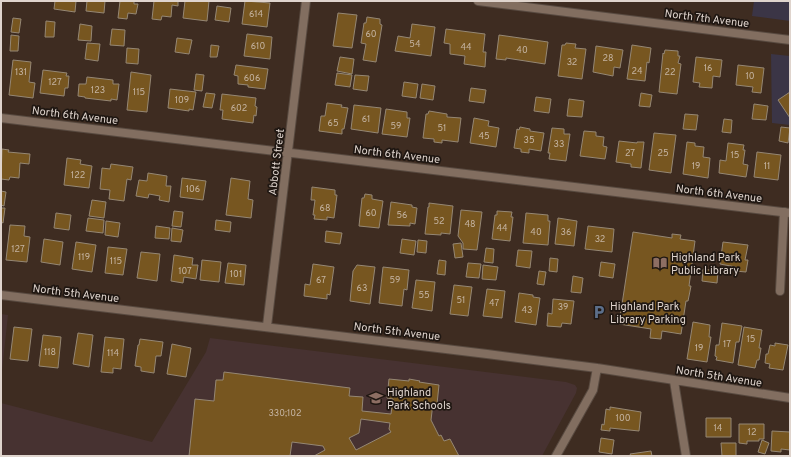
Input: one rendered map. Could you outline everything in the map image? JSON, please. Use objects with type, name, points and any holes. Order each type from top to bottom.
[{"type":"street","name":"Abbott Street","points":[[267,326],[306,1]]},
{"type":"street","name":"North 7th Avenue","points":[[478,1],[790,40]]},
{"type":"street","name":"North 6th Avenue","points":[[1,118],[787,213]]},
{"type":"street","points":[[780,291],[787,213]]},
{"type":"street","name":"North 5th Avenue","points":[[1,295],[267,326],[597,368],[790,398]]},
{"type":"street","points":[[556,456],[594,390],[597,368]]},
{"type":"street","points":[[674,381],[686,456]]},
{"type":"shaded area","points":[[754,1],[790,1],[790,21],[752,16]]},
{"type":"shaded area","points":[[771,54],[790,56],[790,125],[772,123]]},
{"type":"shaded area","points":[[1,314],[8,315],[1,380]]},
{"type":"shaded area","name":"Highland Park Schools","points":[[210,338],[566,382],[575,385],[577,388],[576,393],[542,456],[1,456],[1,403],[152,442],[206,352]]},
{"type":"building","points":[[55,1],[76,1],[75,12],[54,9]]},
{"type":"building","points":[[87,1],[105,1],[104,13],[86,11]]},
{"type":"building","points":[[120,1],[134,1],[134,4],[138,4],[136,14],[128,13],[127,19],[118,18]]},
{"type":"building","points":[[154,1],[178,1],[178,6],[172,5],[171,17],[162,16],[161,20],[152,19]]},
{"type":"building","points":[[185,1],[209,1],[207,21],[183,18]]},
{"type":"building","points":[[245,1],[270,3],[267,27],[242,24]]},
{"type":"building","points":[[217,6],[231,8],[229,22],[215,20]]},
{"type":"building","points":[[338,13],[357,15],[352,48],[333,46]]},
{"type":"building","points":[[367,17],[380,19],[380,24],[382,25],[376,62],[363,60],[366,44],[361,43],[364,23],[366,23]]},
{"type":"building","points":[[13,18],[21,19],[19,33],[11,32]]},
{"type":"building","points":[[46,21],[55,22],[54,37],[45,37]]},
{"type":"building","points":[[80,24],[92,26],[91,41],[78,40]]},
{"type":"building","points":[[412,24],[435,27],[431,56],[395,51],[398,36],[410,38]]},
{"type":"building","points":[[112,29],[125,30],[124,46],[110,45]]},
{"type":"building","points":[[446,29],[485,34],[483,52],[486,52],[485,67],[464,64],[465,56],[450,54],[450,44],[444,43]]},
{"type":"building","points":[[247,34],[272,37],[270,59],[244,56]]},
{"type":"building","points":[[11,35],[19,36],[18,51],[10,51]]},
{"type":"building","points":[[499,35],[548,42],[545,64],[506,58],[506,60],[496,59]]},
{"type":"building","points":[[177,38],[192,40],[189,54],[175,52]]},
{"type":"building","points":[[87,43],[100,44],[98,61],[85,59]]},
{"type":"building","points":[[566,43],[576,44],[575,48],[586,49],[582,79],[558,76],[562,45],[565,45]]},
{"type":"building","points":[[211,45],[219,46],[217,57],[210,57]]},
{"type":"building","points":[[632,45],[651,48],[649,63],[647,62],[645,81],[627,79]]},
{"type":"building","points":[[596,46],[623,50],[620,68],[614,67],[613,76],[593,72]]},
{"type":"building","points":[[127,48],[139,49],[138,64],[126,63]]},
{"type":"building","points":[[665,50],[678,51],[678,56],[680,56],[678,63],[681,64],[677,94],[659,92],[663,53],[664,54]]},
{"type":"building","points":[[340,57],[354,59],[352,74],[337,71]]},
{"type":"building","points":[[696,57],[722,60],[720,77],[713,76],[712,88],[699,87],[700,83],[693,82]]},
{"type":"building","points":[[13,60],[31,62],[29,82],[35,83],[33,98],[9,95]]},
{"type":"building","points":[[236,65],[268,69],[265,89],[238,84],[238,76],[234,75]]},
{"type":"building","points":[[738,65],[764,68],[761,93],[752,92],[753,87],[736,85]]},
{"type":"building","points":[[43,70],[67,73],[66,76],[69,76],[68,88],[65,88],[64,96],[40,93]]},
{"type":"building","points":[[131,72],[151,75],[147,112],[127,110]]},
{"type":"building","points":[[337,73],[352,75],[350,87],[335,85]]},
{"type":"building","points":[[196,74],[204,75],[202,91],[194,90]]},
{"type":"building","points":[[355,75],[369,76],[367,91],[353,89]]},
{"type":"building","points":[[87,77],[113,80],[113,84],[119,84],[117,100],[111,99],[111,101],[78,96],[79,84],[86,84]]},
{"type":"building","points":[[404,82],[418,84],[416,98],[402,96]]},
{"type":"building","points":[[422,84],[435,86],[433,100],[420,98]]},
{"type":"building","points":[[471,88],[486,90],[484,103],[469,101]]},
{"type":"building","points":[[170,89],[196,92],[193,110],[189,109],[189,111],[168,108]]},
{"type":"building","points":[[790,92],[790,118],[778,100]]},
{"type":"building","points":[[206,93],[215,94],[212,108],[203,107]]},
{"type":"building","points":[[641,93],[652,95],[650,107],[639,106]]},
{"type":"building","points":[[222,94],[256,98],[256,116],[254,115],[253,123],[222,119],[223,110],[220,110]]},
{"type":"building","points":[[536,97],[551,99],[549,113],[534,111]]},
{"type":"building","points":[[569,99],[584,101],[582,117],[567,116]]},
{"type":"building","points":[[327,103],[342,105],[341,107],[348,108],[342,134],[319,131],[321,116],[325,116]]},
{"type":"building","points":[[754,104],[768,106],[766,120],[752,119]]},
{"type":"building","points":[[354,105],[381,108],[378,133],[351,129]]},
{"type":"building","points":[[386,109],[407,112],[407,118],[410,118],[407,137],[382,134]]},
{"type":"building","points":[[429,111],[447,114],[447,117],[461,118],[458,142],[442,140],[442,143],[434,142],[434,139],[423,138],[426,114],[428,114]]},
{"type":"building","points":[[685,114],[698,115],[696,130],[683,129]]},
{"type":"building","points":[[474,118],[489,121],[488,126],[499,128],[496,147],[470,143]]},
{"type":"building","points":[[724,119],[732,120],[731,133],[722,132]]},
{"type":"building","points":[[520,127],[530,129],[530,131],[544,133],[541,151],[529,149],[529,153],[521,152],[521,149],[514,148],[517,129],[519,130]]},
{"type":"building","points":[[781,127],[790,128],[788,143],[779,141]]},
{"type":"building","points":[[552,128],[564,129],[564,134],[570,134],[566,161],[549,159],[550,153],[548,153]]},
{"type":"building","points":[[584,131],[596,132],[596,136],[604,137],[603,146],[607,147],[605,159],[580,156]]},
{"type":"building","points":[[654,133],[676,135],[671,173],[649,170]]},
{"type":"building","points":[[619,141],[637,143],[644,142],[641,168],[631,167],[631,164],[616,162]]},
{"type":"building","points":[[687,142],[695,143],[695,146],[704,147],[703,157],[710,158],[708,178],[683,174]]},
{"type":"building","points":[[728,143],[744,145],[743,150],[745,150],[743,164],[748,165],[746,177],[719,173],[720,160],[726,161]]},
{"type":"building","points":[[2,149],[9,150],[8,152],[30,154],[29,164],[20,163],[19,178],[10,177],[9,180],[1,179]]},
{"type":"building","points":[[757,152],[781,155],[778,180],[754,177]]},
{"type":"building","points":[[67,158],[81,160],[80,164],[92,166],[89,188],[64,185]]},
{"type":"building","points":[[111,164],[133,167],[131,180],[127,179],[124,201],[109,199],[110,190],[100,189],[102,168],[110,169]]},
{"type":"building","points":[[148,173],[167,176],[166,186],[171,186],[169,202],[159,200],[160,196],[149,194],[148,198],[136,196],[139,180],[147,181]]},
{"type":"building","points":[[182,178],[206,181],[203,200],[180,197]]},
{"type":"building","points":[[231,178],[250,181],[248,199],[253,200],[251,218],[226,215]]},
{"type":"building","points":[[312,187],[335,190],[335,195],[337,195],[334,218],[327,217],[327,220],[314,219],[315,215],[313,215],[315,200],[311,200]]},
{"type":"building","points":[[1,191],[6,192],[4,206],[1,205]]},
{"type":"building","points":[[365,194],[372,195],[372,199],[383,201],[379,228],[359,226],[362,198],[364,198]]},
{"type":"building","points":[[92,200],[106,202],[104,218],[89,216]]},
{"type":"building","points":[[391,202],[412,205],[412,207],[417,208],[415,224],[410,223],[410,226],[388,225]]},
{"type":"building","points":[[429,203],[453,206],[450,234],[425,234]]},
{"type":"building","points":[[1,208],[5,208],[3,223],[1,222]]},
{"type":"building","points":[[461,210],[482,212],[477,250],[463,249],[463,243],[458,236]]},
{"type":"building","points":[[174,211],[183,212],[181,227],[172,226]]},
{"type":"building","points":[[497,211],[512,212],[511,217],[513,217],[510,241],[492,239],[495,215],[497,215]]},
{"type":"building","points":[[56,213],[71,215],[69,230],[54,228]]},
{"type":"building","points":[[526,213],[548,215],[548,221],[550,221],[548,245],[523,243]]},
{"type":"building","points":[[88,218],[104,220],[103,233],[86,231]]},
{"type":"building","points":[[558,218],[577,221],[574,246],[555,244]]},
{"type":"building","points":[[216,220],[231,222],[230,232],[215,230]]},
{"type":"building","points":[[106,221],[120,223],[118,237],[105,235]]},
{"type":"building","points":[[10,225],[25,226],[24,236],[30,237],[27,262],[6,260]]},
{"type":"building","points":[[156,226],[170,228],[169,239],[155,238]]},
{"type":"building","points":[[588,226],[614,229],[612,252],[585,249]]},
{"type":"building","points":[[172,228],[183,230],[181,242],[171,241]]},
{"type":"building","points":[[326,231],[342,233],[340,244],[325,242]]},
{"type":"building","name":"Highland Park Public Library","points":[[633,232],[672,238],[672,234],[681,235],[680,239],[695,241],[689,286],[691,286],[688,301],[686,301],[681,334],[662,331],[661,339],[650,338],[651,329],[619,324]]},
{"type":"building","points":[[44,239],[63,242],[60,265],[41,262]]},
{"type":"building","points":[[402,239],[416,241],[414,255],[400,253]]},
{"type":"building","points":[[418,240],[427,241],[426,253],[417,252]]},
{"type":"building","points":[[76,242],[96,245],[92,272],[72,269]]},
{"type":"building","points":[[723,242],[748,245],[745,260],[748,260],[746,272],[735,271],[736,267],[720,264]]},
{"type":"building","points":[[461,243],[463,257],[455,258],[453,244]]},
{"type":"building","points":[[108,247],[127,249],[123,275],[105,273]]},
{"type":"building","points":[[486,248],[494,249],[493,263],[484,262]]},
{"type":"building","points":[[518,250],[532,251],[530,268],[516,266]]},
{"type":"building","points":[[141,252],[160,254],[157,281],[137,278]]},
{"type":"building","points":[[174,255],[193,258],[192,265],[198,265],[196,279],[184,277],[183,283],[171,281]]},
{"type":"building","points":[[550,258],[558,259],[557,272],[549,271]]},
{"type":"building","points":[[202,260],[221,262],[219,282],[200,280]]},
{"type":"building","points":[[439,260],[446,261],[445,275],[437,274]]},
{"type":"building","points":[[601,262],[615,264],[613,278],[599,276]]},
{"type":"building","points":[[228,263],[246,265],[244,285],[225,283]]},
{"type":"building","points":[[468,263],[481,264],[479,278],[466,277]]},
{"type":"building","points":[[313,264],[334,267],[330,295],[327,294],[327,299],[304,296],[305,284],[310,285]]},
{"type":"building","points":[[357,265],[375,267],[370,304],[350,301],[353,271]]},
{"type":"building","points":[[483,265],[498,267],[496,280],[482,279]]},
{"type":"building","points":[[383,267],[409,270],[407,290],[404,289],[402,306],[379,303]]},
{"type":"building","points":[[703,269],[718,271],[717,283],[702,281]]},
{"type":"building","points":[[539,271],[546,272],[544,285],[537,284]]},
{"type":"building","points":[[573,276],[583,278],[581,293],[571,292]]},
{"type":"building","points":[[416,280],[435,282],[432,311],[412,308]]},
{"type":"building","points":[[454,285],[472,287],[468,316],[450,314]]},
{"type":"building","points":[[487,289],[505,291],[502,318],[483,316]]},
{"type":"building","points":[[519,293],[533,295],[533,297],[540,298],[536,325],[515,322]]},
{"type":"building","points":[[553,299],[574,301],[571,324],[562,323],[561,327],[547,326],[548,313],[552,314]]},
{"type":"building","points":[[693,322],[710,325],[709,337],[711,337],[707,362],[687,359]]},
{"type":"building","points":[[722,323],[742,326],[739,342],[736,342],[733,363],[716,360],[716,345],[719,345]]},
{"type":"building","points":[[14,327],[32,329],[28,361],[10,359]]},
{"type":"building","points":[[744,327],[762,330],[759,360],[757,360],[755,368],[738,365]]},
{"type":"building","points":[[78,333],[93,335],[89,367],[73,364]]},
{"type":"building","points":[[43,335],[61,337],[58,368],[39,366]]},
{"type":"building","points":[[105,337],[124,339],[121,369],[113,368],[113,373],[101,372]]},
{"type":"building","points":[[140,339],[163,342],[161,356],[156,356],[154,373],[141,371],[141,367],[135,366]]},
{"type":"building","points":[[775,343],[788,345],[783,370],[769,368],[770,364],[765,363],[766,354],[768,354],[770,345],[775,346]]},
{"type":"building","points":[[172,344],[191,348],[186,377],[167,374]]},
{"type":"building","points":[[224,372],[350,388],[349,396],[363,397],[362,411],[391,414],[393,399],[387,398],[389,379],[409,381],[409,379],[439,385],[437,404],[433,403],[431,420],[439,436],[441,435],[444,441],[450,439],[459,456],[314,456],[325,450],[323,446],[292,442],[290,456],[189,456],[195,399],[214,401],[216,380],[223,380]],"holes":[[[361,419],[390,423],[389,429],[391,432],[356,450],[349,438],[359,433]]]},
{"type":"building","points":[[610,407],[641,412],[639,431],[610,428],[610,431],[601,430],[602,424],[604,425],[606,409],[610,410]]},
{"type":"building","points":[[706,418],[731,418],[731,437],[706,437]]},
{"type":"building","points":[[739,424],[764,424],[764,439],[759,439],[759,441],[747,441],[747,444],[739,443]]},
{"type":"building","points":[[772,431],[790,432],[790,450],[781,449],[781,452],[771,451]]},
{"type":"building","points":[[601,438],[614,440],[612,454],[599,452]]},
{"type":"building","points":[[762,440],[769,443],[765,454],[758,452]]},
{"type":"building","points":[[721,443],[736,443],[736,456],[722,456]]},
{"type":"building","points":[[651,451],[652,456],[631,456],[630,454]]},
{"type":"place","name":"Highland Park Public Library","points":[[660,263]]},
{"type":"place","name":"Highland Park Library Parking","points":[[599,312]]},
{"type":"place","name":"Highland Park Schools","points":[[376,398]]}]
